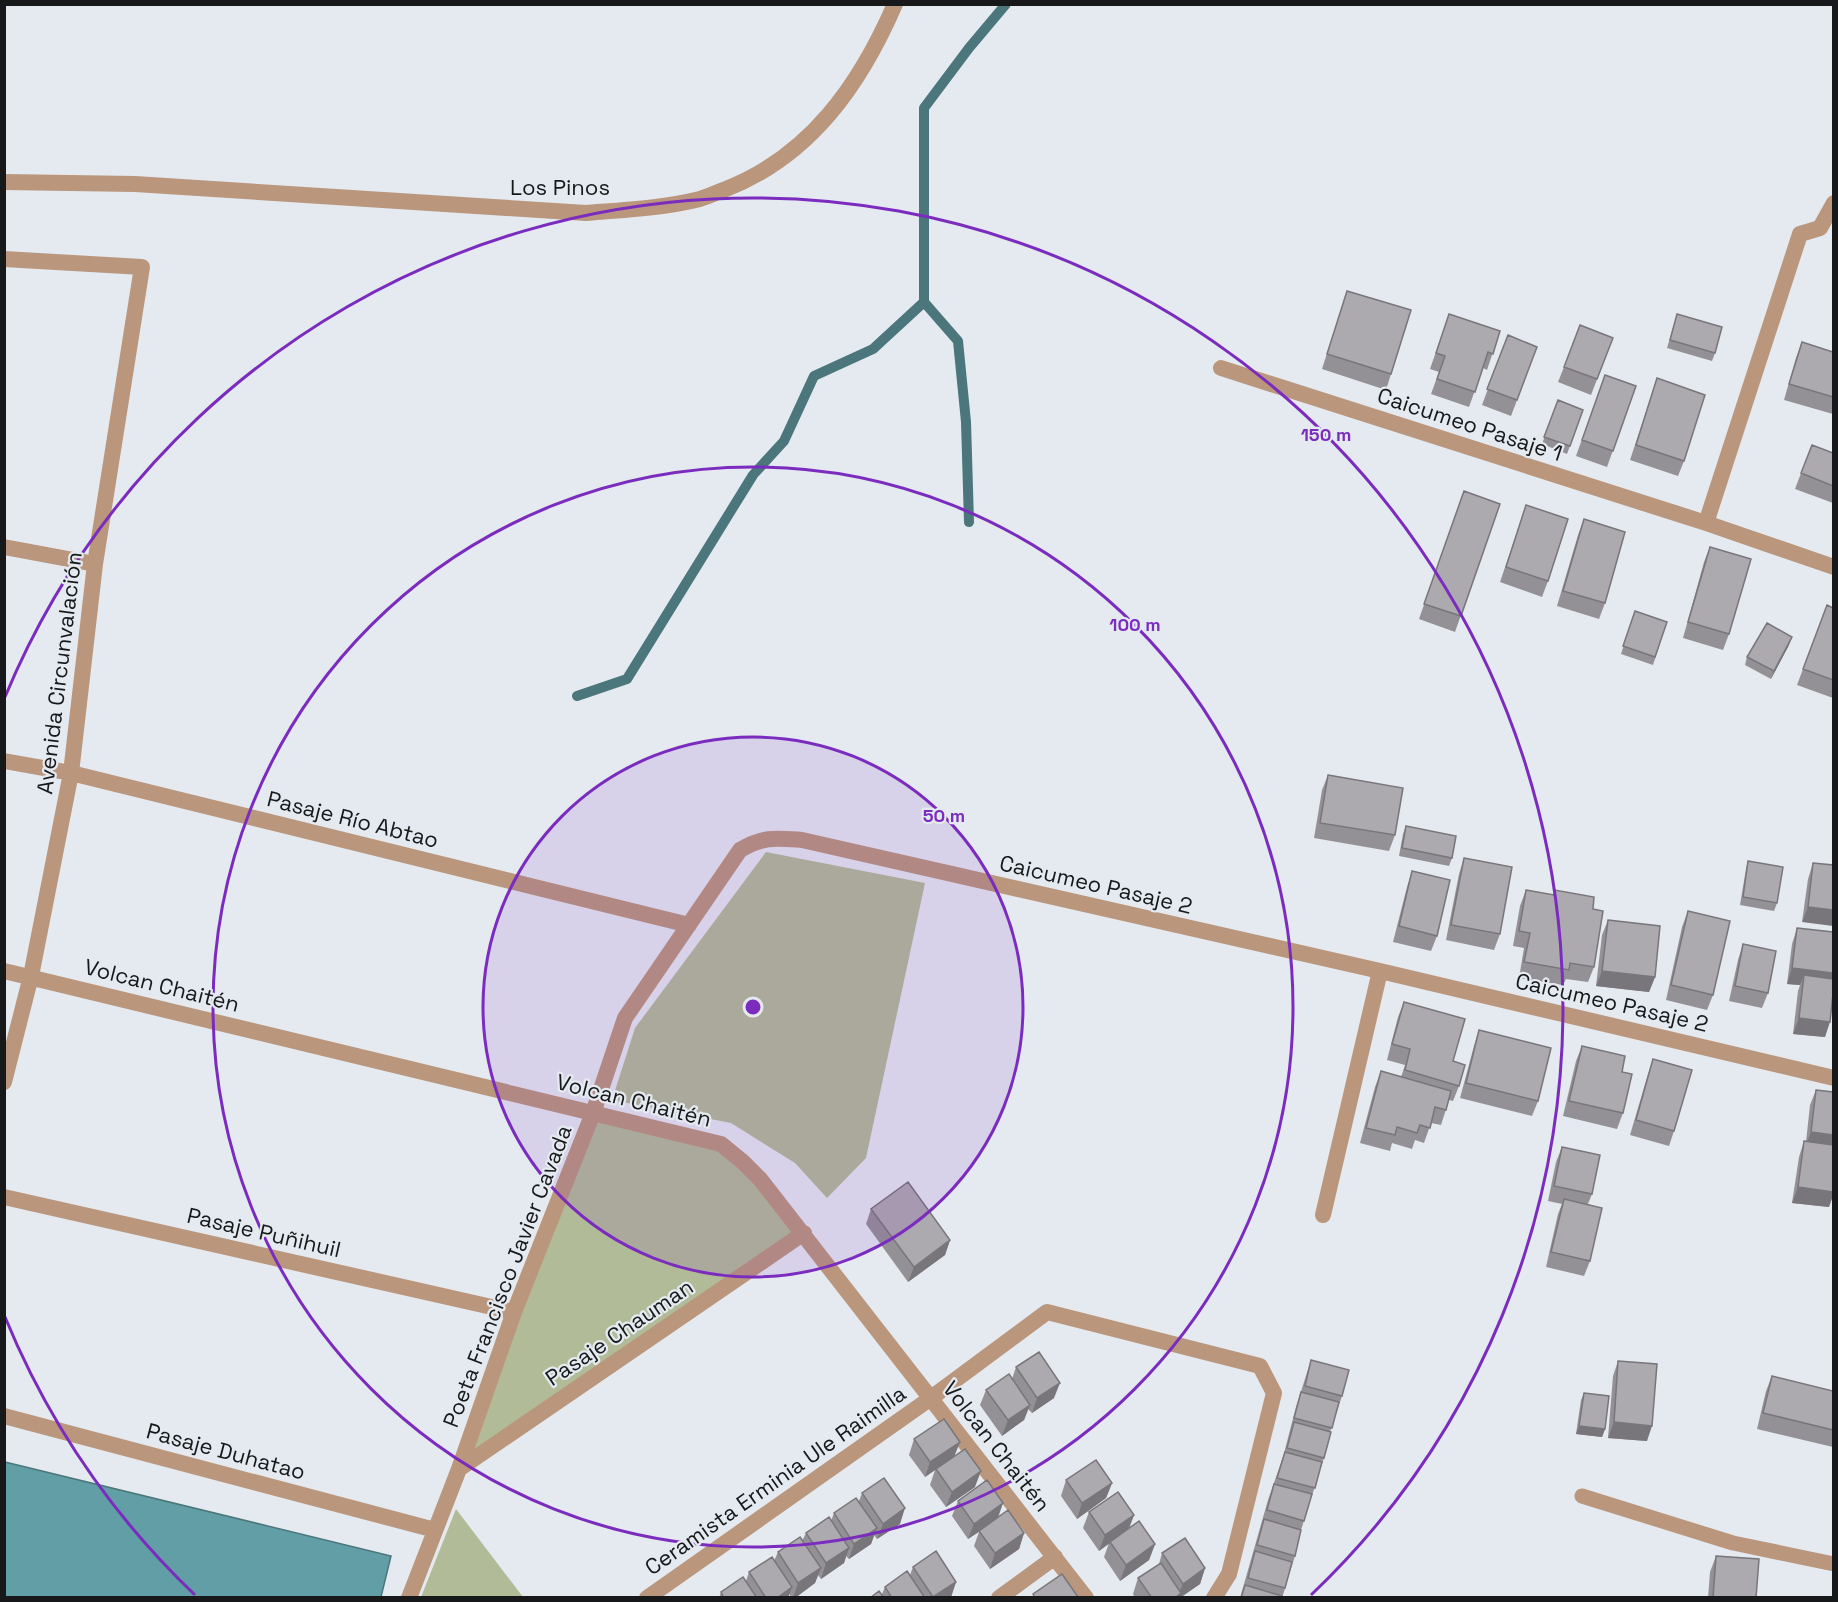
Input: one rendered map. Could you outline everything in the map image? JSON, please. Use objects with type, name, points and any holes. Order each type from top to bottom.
[{"type":"street","name":"Los Pinos","points":[[4,182],[135,184],[586,213],[701,199],[752,178],[803,143],[846,95],[882,34],[895,4]]},
{"type":"street","points":[[1706,523],[1800,234],[1820,228],[1833,203]]},
{"type":"street","name":"Avenida Circunvalación","points":[[4,259],[142,267],[95,564],[70,773],[31,976],[4,1082]]},
{"type":"street","name":"Caicumeo Pasaje 1","points":[[1221,368],[1706,523],[1833,567]]},
{"type":"street","points":[[4,547],[95,564]]},
{"type":"street","name":"Pasaje Río Abtao","points":[[4,760],[70,773],[689,926]]},
{"type":"street","name":"Poeta Francisco Javier Cavada","points":[[409,1598],[459,1469],[514,1312],[593,1113],[625,1018],[740,850],[756,841],[772,838],[802,840]]},
{"type":"street","name":"Caicumeo Pasaje 2","points":[[802,840],[1380,971],[1833,1078]]},
{"type":"street","name":"Volcan Chaitén","points":[[4,971],[721,1144],[760,1179],[804,1233],[1086,1598]]},
{"type":"street","points":[[1323,1215],[1380,971]]},
{"type":"street","name":"Pasaje Puñihuil","points":[[4,1197],[514,1312]]},
{"type":"street","name":"Pasaje Chauman","points":[[459,1469],[804,1233]]},
{"type":"street","name":"Ceramista Erminia Ule Raimilla","points":[[647,1598],[931,1398],[1047,1312],[1260,1366],[1274,1393],[1228,1574],[1214,1598]]},
{"type":"street","name":"Pasaje Duhatao","points":[[4,1416],[435,1530]]},
{"type":"street","points":[[999,1598],[1055,1557]]},
{"type":"lane","points":[[1582,1496],[1733,1543],[1833,1564]]},
{"type":"green space","points":[[766,852],[925,883],[866,1158],[827,1198],[795,1163],[731,1123],[612,1100],[635,1028]]},
{"type":"green space","points":[[593,1113],[721,1144],[804,1233],[459,1469]]},
{"type":"green space","points":[[456,1509],[523,1597],[421,1597]]},
{"type":"water","points":[[5,1462],[391,1556],[381,1597],[5,1597]]},
{"type":"building","points":[[1347,291],[1411,310],[1391,374],[1327,354]]},
{"type":"building","points":[[1449,314],[1500,331],[1493,354],[1488,352],[1475,392],[1437,379],[1445,356],[1436,353]]},
{"type":"building","points":[[1677,314],[1722,327],[1715,353],[1670,340]]},
{"type":"building","points":[[1580,325],[1613,338],[1597,379],[1564,367]]},
{"type":"building","points":[[1508,335],[1537,347],[1517,400],[1487,389]]},
{"type":"building","points":[[1802,342],[1833,352],[1833,397],[1789,384]]},
{"type":"building","points":[[1605,375],[1636,386],[1613,451],[1582,440]]},
{"type":"building","points":[[1657,378],[1705,395],[1684,461],[1636,445]]},
{"type":"building","points":[[1558,400],[1583,410],[1570,446],[1544,437]]},
{"type":"building","points":[[1812,445],[1833,453],[1833,486],[1801,473]]},
{"type":"building","points":[[1464,491],[1500,504],[1461,616],[1424,604]]},
{"type":"building","points":[[1526,505],[1568,519],[1548,581],[1506,567]]},
{"type":"building","points":[[1584,519],[1625,532],[1605,603],[1563,591]]},
{"type":"building","points":[[1710,547],[1751,559],[1729,634],[1688,622]]},
{"type":"building","points":[[1827,605],[1833,608],[1833,680],[1803,669]]},
{"type":"building","points":[[1635,611],[1667,622],[1655,657],[1623,646]]},
{"type":"building","points":[[1767,623],[1792,637],[1774,671],[1747,657]]},
{"type":"building","points":[[1328,775],[1403,788],[1395,835],[1320,823]]},
{"type":"building","points":[[1406,826],[1456,836],[1452,858],[1402,848]]},
{"type":"building","points":[[1464,858],[1512,867],[1500,934],[1451,925]]},
{"type":"building","points":[[1748,861],[1783,867],[1777,903],[1743,897]]},
{"type":"building","points":[[1813,863],[1833,865],[1833,910],[1808,907]]},
{"type":"building","points":[[1412,871],[1450,880],[1437,936],[1399,926]]},
{"type":"building","points":[[1526,890],[1554,895],[1555,890],[1594,897],[1593,909],[1603,911],[1594,967],[1570,963],[1569,970],[1524,962],[1530,933],[1519,931]]},
{"type":"building","points":[[1688,911],[1730,921],[1713,995],[1671,985]]},
{"type":"building","points":[[1608,920],[1660,926],[1655,977],[1602,971]]},
{"type":"building","points":[[1797,928],[1833,932],[1833,973],[1792,968]]},
{"type":"building","points":[[1743,944],[1776,951],[1768,993],[1735,986]]},
{"type":"building","points":[[1804,975],[1833,979],[1830,1022],[1799,1018]]},
{"type":"building","points":[[1404,1002],[1465,1019],[1453,1061],[1465,1065],[1459,1086],[1405,1070],[1410,1049],[1392,1044]]},
{"type":"building","points":[[1479,1030],[1551,1048],[1538,1101],[1466,1083]]},
{"type":"building","points":[[1582,1046],[1625,1056],[1622,1072],[1632,1074],[1623,1113],[1569,1101]]},
{"type":"building","points":[[1653,1059],[1692,1070],[1674,1131],[1636,1120]]},
{"type":"building","points":[[1381,1071],[1451,1091],[1446,1110],[1435,1107],[1430,1128],[1420,1125],[1417,1133],[1397,1127],[1395,1135],[1366,1128]]},
{"type":"building","points":[[1816,1090],[1833,1092],[1833,1135],[1811,1132]]},
{"type":"building","points":[[1804,1141],[1833,1145],[1833,1192],[1798,1187]]},
{"type":"building","points":[[1562,1147],[1600,1155],[1592,1194],[1554,1186]]},
{"type":"building","points":[[908,1182],[950,1240],[914,1267],[871,1209]]},
{"type":"building","points":[[1564,1199],[1602,1208],[1590,1261],[1551,1252]]},
{"type":"building","points":[[1039,1352],[1060,1383],[1037,1398],[1016,1367]]},
{"type":"building","points":[[1311,1360],[1349,1370],[1342,1396],[1305,1386]]},
{"type":"building","points":[[1618,1361],[1657,1364],[1652,1426],[1614,1422]]},
{"type":"building","points":[[1009,1374],[1030,1405],[1008,1420],[986,1390]]},
{"type":"building","points":[[1772,1376],[1833,1391],[1833,1430],[1763,1413]]},
{"type":"building","points":[[1301,1392],[1339,1402],[1332,1428],[1294,1418]]},
{"type":"building","points":[[1584,1393],[1609,1396],[1605,1429],[1579,1426]]},
{"type":"building","points":[[944,1419],[960,1442],[930,1462],[914,1439]]},
{"type":"building","points":[[1294,1422],[1331,1432],[1324,1458],[1287,1448]]},
{"type":"building","points":[[965,1449],[981,1471],[952,1492],[936,1469]]},
{"type":"building","points":[[1285,1452],[1322,1462],[1315,1488],[1277,1478]]},
{"type":"building","points":[[1096,1460],[1112,1483],[1082,1503],[1066,1480]]},
{"type":"building","points":[[884,1478],[905,1508],[883,1524],[862,1493]]},
{"type":"building","points":[[987,1480],[1003,1503],[974,1524],[958,1501]]},
{"type":"building","points":[[1274,1484],[1312,1494],[1304,1521],[1267,1510]]},
{"type":"building","points":[[1118,1492],[1134,1515],[1105,1535],[1089,1512]]},
{"type":"building","points":[[856,1498],[877,1528],[854,1544],[834,1513]]},
{"type":"building","points":[[1008,1510],[1024,1533],[995,1553],[979,1531]]},
{"type":"building","points":[[829,1517],[849,1548],[826,1563],[806,1533]]},
{"type":"building","points":[[1264,1519],[1301,1530],[1295,1556],[1257,1545]]},
{"type":"building","points":[[1139,1521],[1155,1544],[1126,1565],[1110,1542]]},
{"type":"building","points":[[800,1537],[821,1568],[798,1583],[778,1552]]},
{"type":"building","points":[[1185,1538],[1205,1568],[1183,1584],[1162,1553]]},
{"type":"building","points":[[936,1551],[956,1582],[933,1597],[913,1567]]},
{"type":"building","points":[[1255,1551],[1292,1562],[1285,1588],[1248,1578]]},
{"type":"building","points":[[1716,1556],[1759,1559],[1756,1598],[1713,1598]]},
{"type":"building","points":[[772,1557],[792,1587],[777,1598],[766,1598],[749,1572]]},
{"type":"building","points":[[1161,1563],[1181,1593],[1175,1598],[1152,1598],[1138,1578]]},
{"type":"building","points":[[907,1571],[925,1598],[892,1598],[885,1587]]},
{"type":"building","points":[[1062,1574],[1078,1597],[1035,1598],[1033,1594]]},
{"type":"building","points":[[743,1577],[757,1598],[724,1598],[721,1592]]},
{"type":"building","points":[[1245,1585],[1282,1596],[1282,1598],[1241,1598]]},
{"type":"building","points":[[879,1591],[884,1598],[870,1598]]},
{"type":"waterway","points":[[577,696],[627,679],[753,475],[784,441],[814,376],[873,349],[924,302],[924,108],[969,48],[1006,4]]},
{"type":"waterway","points":[[924,302],[958,341],[966,422],[969,522]]}]
